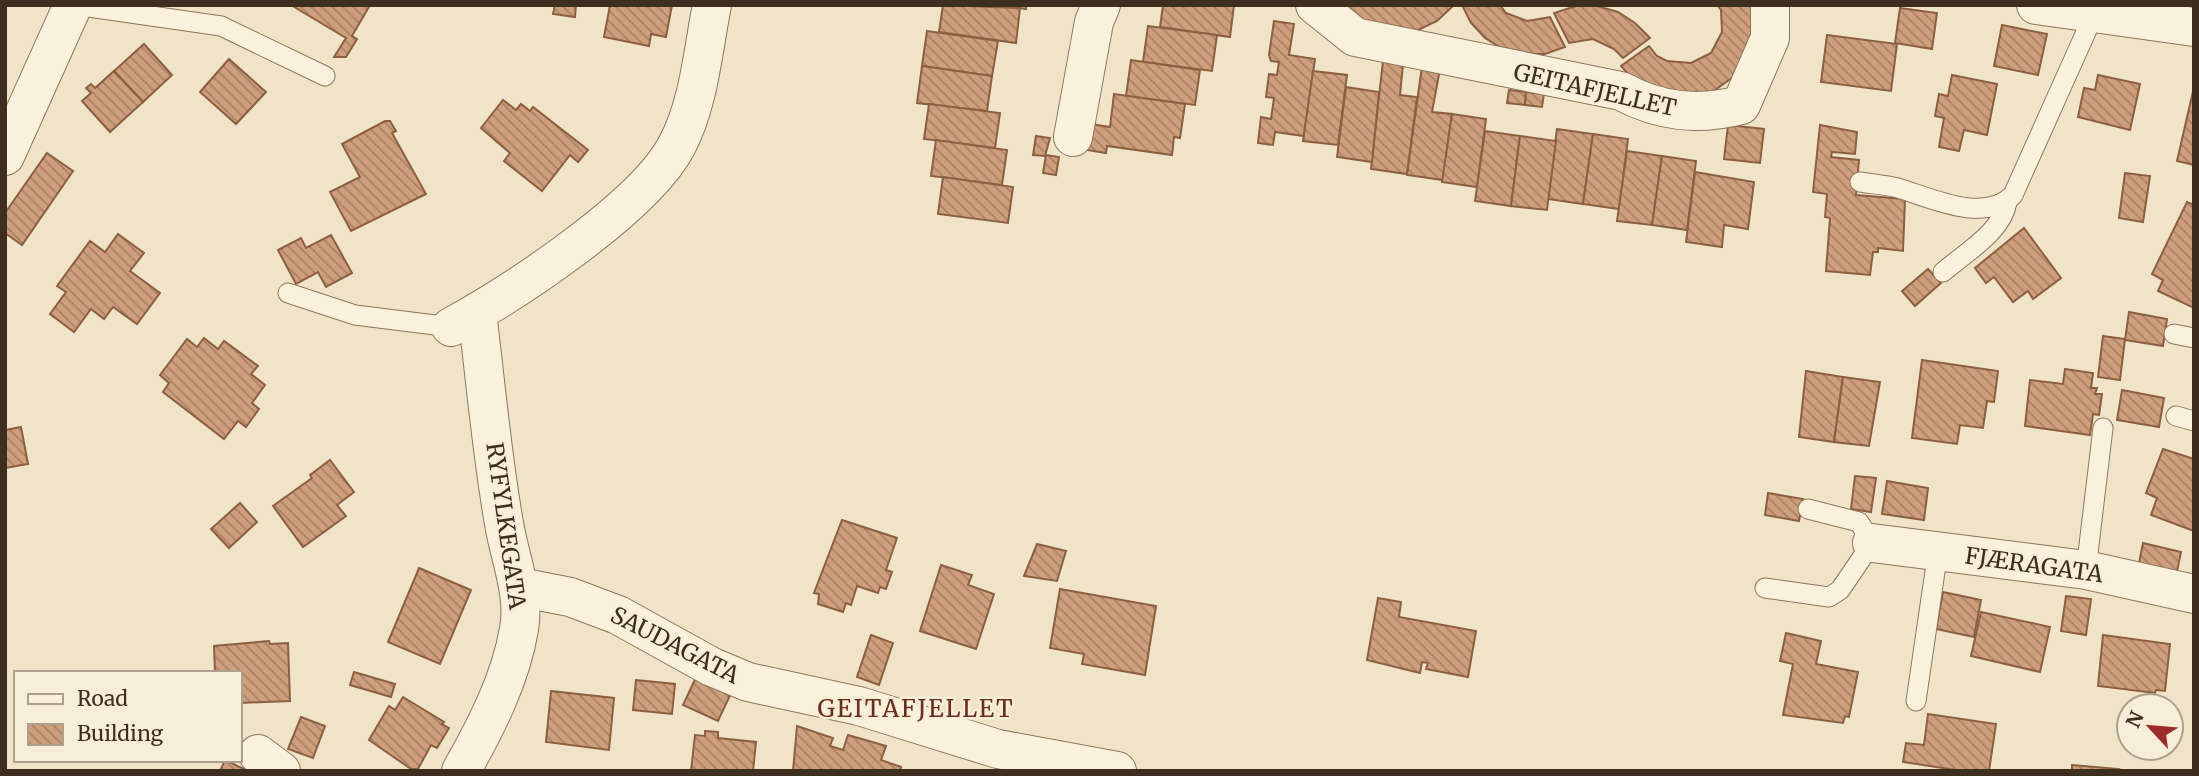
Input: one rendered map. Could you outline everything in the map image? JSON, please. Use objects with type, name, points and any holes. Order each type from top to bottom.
[{"type":"street","points":[[5,156],[74,5]]},
{"type":"street","points":[[464,320],[597,229],[648,185],[677,145],[692,102],[712,5]]},
{"type":"street","points":[[1073,137],[1094,22],[1101,5]]},
{"type":"street","name":"GEITAFJELLET","points":[[1315,5],[1355,37],[1621,91],[1641,102],[1671,110],[1712,113],[1741,105],[1770,38],[1770,5]]},
{"type":"street","points":[[2036,5],[2095,12],[2156,13],[2194,27]]},
{"type":"street","name":"RYFYLKEGATA","points":[[461,771],[478,742],[508,674],[520,627],[519,587],[464,320]]},
{"type":"street","name":"FJÆRAGATA","points":[[1872,542],[2086,570],[2194,594]]},
{"type":"street","name":"SAUDAGATA","points":[[519,587],[570,597],[618,615],[712,667],[748,682],[859,706],[998,749],[1117,771]]},
{"type":"lane","points":[[74,5],[221,26],[325,76]]},
{"type":"lane","points":[[1860,182],[1895,187],[1937,203],[1979,208],[2007,202],[2014,195],[2095,12]]},
{"type":"lane","points":[[1943,272],[1998,224],[2005,214],[2007,202]]},
{"type":"lane","points":[[288,293],[355,315],[464,320]]},
{"type":"lane","points":[[2174,334],[2194,338]]},
{"type":"lane","points":[[2086,570],[2103,428]]},
{"type":"lane","points":[[1765,588],[1829,597],[1840,590],[1872,542],[1859,522],[1808,509]]},
{"type":"lane","points":[[1916,701],[1938,551]]},
{"type":"building","points":[[291,5],[370,5],[352,36],[357,39],[346,57],[334,57],[346,38]]},
{"type":"building","points":[[555,5],[576,5],[575,17],[553,14]]},
{"type":"building","points":[[610,5],[672,5],[666,37],[651,34],[649,46],[604,37]]},
{"type":"building","points":[[943,5],[1020,8],[1016,43],[939,32]]},
{"type":"building","points":[[999,5],[1026,5],[1026,9]]},
{"type":"building","points":[[1163,5],[1234,5],[1230,37],[1160,27]]},
{"type":"building","points":[[1337,5],[1453,6],[1437,21],[1418,30],[1397,34],[1376,31]]},
{"type":"building","points":[[1462,5],[1500,5],[1506,13],[1527,21],[1550,17],[1565,47],[1545,54],[1524,54],[1503,49],[1485,38],[1471,23]]},
{"type":"building","points":[[1717,5],[1754,5],[1754,41],[1733,77],[1715,90],[1696,97],[1635,82],[1621,66],[1649,46],[1657,56],[1667,61],[1691,63],[1711,53],[1722,32],[1721,10]]},
{"type":"building","points":[[1576,6],[1597,6],[1618,12],[1635,23],[1650,38],[1623,58],[1614,49],[1593,39],[1569,43],[1554,13]]},
{"type":"building","points":[[1900,8],[1937,13],[1932,49],[1895,43]]},
{"type":"building","points":[[1274,21],[1294,24],[1289,55],[1315,59],[1304,136],[1275,132],[1273,145],[1258,143],[1261,117],[1271,119],[1274,98],[1266,97],[1269,74],[1277,75],[1279,62],[1271,61],[1269,55]]},
{"type":"building","points":[[2002,25],[2047,34],[2038,75],[1994,66]]},
{"type":"building","points":[[1148,26],[1217,35],[1212,71],[1143,62]]},
{"type":"building","points":[[927,31],[998,41],[992,76],[922,66]]},
{"type":"building","points":[[1827,35],[1897,44],[1891,91],[1821,82]]},
{"type":"building","points":[[144,44],[172,75],[143,102],[114,71]]},
{"type":"building","points":[[229,59],[266,92],[236,124],[200,92]]},
{"type":"building","points":[[1131,60],[1200,70],[1195,105],[1126,96]]},
{"type":"building","points":[[1383,61],[1403,64],[1400,95],[1417,97],[1407,174],[1371,169]]},
{"type":"building","points":[[922,66],[992,76],[987,111],[917,103]]},
{"type":"building","points":[[1422,66],[1440,69],[1432,112],[1452,114],[1443,180],[1407,175]]},
{"type":"building","points":[[114,71],[143,102],[110,132],[82,101],[91,93],[86,88],[91,84],[95,88]]},
{"type":"building","points":[[1313,71],[1347,75],[1338,145],[1303,141]]},
{"type":"building","points":[[1952,75],[1997,84],[1987,135],[1964,130],[1959,151],[1939,147],[1944,118],[1935,116],[1939,94],[1948,96]]},
{"type":"building","points":[[2098,75],[2140,84],[2130,130],[2078,117],[2084,88],[2095,90]]},
{"type":"building","points":[[1346,87],[1379,92],[1372,162],[1337,157]]},
{"type":"building","points":[[2194,87],[2194,165],[2177,161]]},
{"type":"building","points":[[1509,90],[1526,92],[1525,105],[1507,103]]},
{"type":"building","points":[[1526,92],[1544,94],[1542,107],[1525,105]]},
{"type":"building","points":[[1114,94],[1185,104],[1180,138],[1174,137],[1172,155],[1107,146],[1106,153],[1087,150],[1090,124],[1110,127]]},
{"type":"building","points":[[503,100],[516,110],[521,104],[530,111],[533,107],[588,150],[578,162],[570,155],[542,191],[504,161],[510,153],[481,128]]},
{"type":"building","points":[[929,104],[1000,113],[995,148],[924,139]]},
{"type":"building","points":[[1452,114],[1486,119],[1477,187],[1442,182]]},
{"type":"building","points":[[385,121],[390,121],[396,131],[392,133],[426,194],[351,231],[330,192],[360,177],[342,144]]},
{"type":"building","points":[[1728,125],[1764,129],[1760,163],[1724,159]]},
{"type":"building","points":[[1820,125],[1857,132],[1855,154],[1832,152],[1831,157],[1859,160],[1856,195],[1905,199],[1903,251],[1878,248],[1878,252],[1873,252],[1870,275],[1826,271],[1830,218],[1825,217],[1827,194],[1813,192]]},
{"type":"building","points":[[1557,129],[1593,134],[1583,204],[1548,199]]},
{"type":"building","points":[[1485,131],[1520,136],[1511,206],[1475,201]]},
{"type":"building","points":[[1593,134],[1628,139],[1619,209],[1583,204]]},
{"type":"building","points":[[1036,136],[1050,138],[1045,156],[1033,155]]},
{"type":"building","points":[[1520,136],[1556,141],[1547,210],[1511,206]]},
{"type":"building","points":[[936,140],[1007,150],[1002,185],[931,176]]},
{"type":"building","points":[[1627,151],[1662,156],[1652,225],[1617,221]]},
{"type":"building","points":[[47,153],[73,171],[22,245],[5,233],[5,213]]},
{"type":"building","points":[[1046,155],[1059,157],[1056,175],[1043,173]]},
{"type":"building","points":[[1662,156],[1696,161],[1687,230],[1652,225]]},
{"type":"building","points":[[1695,172],[1754,182],[1748,229],[1724,225],[1722,247],[1686,242]]},
{"type":"building","points":[[2125,173],[2150,176],[2143,222],[2119,218]]},
{"type":"building","points":[[943,177],[1013,187],[1008,223],[938,214]]},
{"type":"building","points":[[2187,202],[2194,205],[2194,308],[2158,291],[2163,280],[2152,274]]},
{"type":"building","points":[[2024,228],[2061,278],[2033,299],[2028,291],[2013,302],[1994,277],[1986,283],[1975,268]]},
{"type":"building","points":[[118,234],[144,253],[130,271],[160,293],[137,324],[113,307],[104,319],[91,309],[74,332],[50,314],[66,292],[57,286],[90,241],[105,252]]},
{"type":"building","points":[[331,235],[352,273],[326,287],[318,272],[296,284],[278,250],[301,238],[306,248]]},
{"type":"building","points":[[1928,269],[1941,283],[1915,306],[1902,291]]},
{"type":"building","points":[[2129,312],[2167,319],[2163,346],[2125,340]]},
{"type":"building","points":[[2103,336],[2125,339],[2120,380],[2098,377]]},
{"type":"building","points":[[204,338],[218,349],[224,341],[258,366],[251,374],[265,385],[252,403],[259,409],[246,427],[238,421],[224,439],[163,392],[169,383],[160,375],[187,339],[197,347]]},
{"type":"building","points":[[1922,360],[1998,371],[1994,402],[1987,401],[1983,428],[1960,425],[1957,444],[1912,438]]},
{"type":"building","points":[[2065,369],[2093,373],[2091,388],[2097,388],[2095,394],[2102,394],[2099,415],[2093,414],[2090,435],[2025,426],[2030,380],[2063,384]]},
{"type":"building","points":[[1806,371],[1843,377],[1834,442],[1799,437]]},
{"type":"building","points":[[1843,377],[1880,382],[1869,446],[1834,442]]},
{"type":"building","points":[[2122,390],[2164,398],[2159,427],[2117,420]]},
{"type":"building","points":[[21,427],[28,464],[5,468],[5,430]]},
{"type":"building","points":[[2163,449],[2194,459],[2194,531],[2151,515],[2157,498],[2146,493]]},
{"type":"building","points":[[330,460],[354,492],[337,505],[346,516],[303,547],[273,506],[312,478],[310,475]]},
{"type":"building","points":[[1855,476],[1876,478],[1871,512],[1851,509]]},
{"type":"building","points":[[1887,481],[1928,488],[1924,520],[1882,514]]},
{"type":"building","points":[[1768,493],[1803,499],[1799,521],[1765,515]]},
{"type":"building","points":[[240,503],[257,522],[229,548],[211,529]]},
{"type":"building","points":[[842,520],[897,538],[886,570],[892,572],[886,589],[880,587],[878,593],[857,586],[851,605],[846,603],[843,612],[818,604],[819,594],[814,593]]},
{"type":"building","points":[[2143,543],[2181,552],[2176,576],[2138,568]]},
{"type":"building","points":[[1037,544],[1066,551],[1057,581],[1024,576]]},
{"type":"building","points":[[941,565],[972,575],[968,585],[994,594],[976,649],[920,631]]},
{"type":"building","points":[[419,568],[471,590],[440,664],[388,642]]},
{"type":"building","points":[[1060,589],[1156,606],[1145,675],[1082,664],[1084,654],[1050,648]]},
{"type":"building","points":[[1943,592],[1981,600],[1974,637],[1936,629]]},
{"type":"building","points":[[2066,596],[2091,599],[2086,635],[2061,631]]},
{"type":"building","points":[[1378,598],[1401,602],[1399,617],[1476,631],[1468,677],[1426,669],[1428,663],[1422,662],[1420,673],[1367,660]]},
{"type":"building","points":[[1981,612],[2050,627],[2040,672],[1971,656]]},
{"type":"building","points":[[1786,633],[1821,641],[1816,664],[1858,672],[1849,717],[1845,716],[1843,723],[1783,715],[1793,664],[1780,661]]},
{"type":"building","points":[[871,635],[893,643],[879,685],[857,677]]},
{"type":"building","points":[[2103,635],[2170,644],[2165,691],[2147,692],[2098,686]]},
{"type":"building","points":[[269,641],[270,644],[288,643],[290,701],[242,703],[242,671],[215,671],[214,646]]},
{"type":"building","points":[[354,672],[395,684],[391,697],[350,685]]},
{"type":"building","points":[[698,673],[733,689],[718,721],[683,705]]},
{"type":"building","points":[[636,680],[675,684],[672,714],[633,710]]},
{"type":"building","points":[[551,691],[614,698],[609,750],[546,742]]},
{"type":"building","points":[[403,697],[444,722],[442,724],[449,728],[437,748],[431,745],[418,769],[411,769],[369,740],[389,706],[395,710]]},
{"type":"building","points":[[1928,714],[1996,724],[1989,771],[1962,771],[1903,762],[1906,743],[1924,745]]},
{"type":"building","points":[[301,717],[325,726],[313,758],[288,749]]},
{"type":"building","points":[[797,726],[833,738],[830,746],[843,750],[848,735],[886,746],[881,760],[901,767],[900,771],[793,771]]},
{"type":"building","points":[[705,731],[718,732],[718,738],[756,742],[753,771],[691,771],[695,735],[705,736]]},
{"type":"building","points":[[224,762],[229,762],[248,771],[220,771]]},
{"type":"building","points":[[2072,765],[2119,769],[2072,771]]},
{"type":"district","name":"GEITAFJELLET","points":[[916,709]]}]
